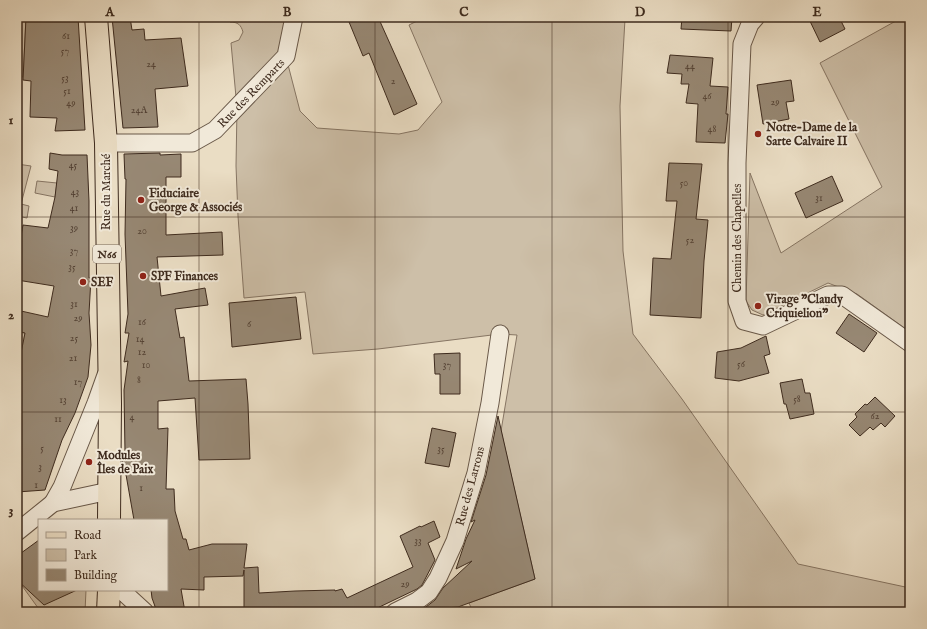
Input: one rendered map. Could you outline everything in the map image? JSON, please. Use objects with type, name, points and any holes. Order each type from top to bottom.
[{"type":"main road","name":"Rue du Marché","points":[[96,17],[106,143],[109,491]]},
{"type":"main road","name":"N66","points":[[109,491],[109,519]]},
{"type":"main road","points":[[108,612],[109,591]]},
{"type":"street","name":"Rue des Remparts","points":[[106,143],[192,142],[215,130],[286,56],[294,17]]},
{"type":"street","name":"Chemin des Chapelles","points":[[756,17],[750,24],[742,44],[737,163],[737,301],[744,321],[763,326],[828,295],[842,296],[910,343]]},
{"type":"street","name":"Rue des Larrons","points":[[395,612],[417,601],[428,592],[438,578],[455,541],[476,473],[490,403],[500,334]]},
{"type":"street","name":"Rue du Marché","points":[[53,503],[62,487],[109,367]]},
{"type":"street","points":[[17,532],[53,503],[109,491]]},
{"type":"street","points":[[122,591],[145,612]]},
{"type":"green space","points":[[17,17],[26,17],[23,77],[17,76]]},
{"type":"green space","points":[[230,17],[294,17],[286,57],[300,111],[317,128],[399,134],[418,130],[442,102],[409,25],[425,17],[629,17],[625,19],[620,106],[623,251],[633,334],[682,399],[798,564],[910,588],[910,612],[473,612],[469,603],[535,579],[501,431],[517,335],[500,334],[378,349],[313,354],[305,292],[244,298],[236,166],[237,108],[231,43],[239,40],[243,32],[239,24],[230,22]]},
{"type":"green space","points":[[903,17],[910,17],[910,332],[857,294],[828,283],[763,315],[752,310],[746,301],[750,173],[781,253],[882,187],[820,63]]},
{"type":"green space","points":[[17,164],[31,166],[21,204],[29,206],[27,218],[17,216]]},
{"type":"green space","points":[[37,181],[57,183],[55,197],[35,193]]},
{"type":"green space","points":[[17,332],[25,333],[17,379]]},
{"type":"green space","points":[[26,578],[38,591],[86,591],[85,612],[41,612],[20,583]]},
{"type":"building","points":[[26,17],[78,17],[85,130],[55,131],[57,118],[30,117],[31,81],[23,80]]},
{"type":"building","points":[[112,17],[130,17],[132,30],[144,29],[145,40],[181,38],[188,86],[155,89],[158,127],[123,128]]},
{"type":"building","points":[[347,17],[378,17],[417,104],[394,115],[369,53],[363,56]]},
{"type":"building","points":[[682,17],[732,17],[731,31],[681,29]]},
{"type":"building","points":[[808,17],[839,17],[845,29],[820,42]]},
{"type":"building","points":[[670,55],[713,58],[710,86],[728,87],[726,114],[728,114],[725,143],[696,142],[698,104],[686,103],[689,84],[681,84],[682,74],[667,73]]},
{"type":"building","points":[[791,80],[794,101],[786,102],[789,119],[763,124],[757,85]]},
{"type":"building","points":[[50,153],[62,155],[87,155],[89,201],[89,278],[91,278],[89,313],[91,345],[88,377],[75,413],[62,440],[45,490],[17,492],[17,373],[25,333],[17,331],[21,311],[48,317],[54,286],[17,280],[17,247],[19,247],[23,225],[48,228],[55,197],[58,171],[49,169]]},
{"type":"building","points":[[124,154],[181,154],[181,177],[166,177],[166,235],[222,232],[223,255],[157,257],[161,296],[205,288],[208,305],[175,309],[180,338],[184,337],[189,381],[246,379],[250,459],[199,460],[195,398],[158,401],[158,429],[168,428],[166,489],[174,489],[175,511],[183,539],[186,539],[189,550],[212,544],[247,544],[244,568],[258,567],[259,593],[335,591],[342,589],[347,598],[413,567],[400,536],[434,521],[440,537],[428,543],[435,560],[422,585],[417,589],[369,612],[244,612],[244,570],[243,576],[204,577],[204,590],[181,589],[185,612],[157,612],[151,591],[168,591],[168,519],[134,519],[125,469],[122,469],[123,453],[125,452],[124,390],[128,361],[124,362],[129,333],[125,333],[128,314],[125,234],[126,179]]},
{"type":"building","points":[[669,163],[702,164],[696,219],[708,220],[701,318],[650,315],[653,258],[671,259],[677,201],[666,201]]},
{"type":"building","points":[[832,176],[843,201],[806,218],[795,193]]},
{"type":"building","points":[[296,297],[301,339],[232,347],[229,303]]},
{"type":"building","points":[[849,314],[877,333],[864,352],[836,333]]},
{"type":"building","points":[[766,336],[770,354],[764,356],[769,373],[739,381],[715,378],[717,352],[741,348]]},
{"type":"building","points":[[460,353],[460,394],[440,394],[440,374],[435,374],[434,354]]},
{"type":"building","points":[[802,379],[805,393],[810,393],[814,414],[790,419],[786,404],[784,404],[780,383]]},
{"type":"building","points":[[875,397],[895,416],[885,427],[881,423],[873,430],[870,427],[860,436],[849,425],[857,417],[855,414]]},
{"type":"building","points":[[498,416],[535,579],[458,607],[422,610],[435,600],[443,588],[472,561],[456,569],[466,539],[475,520],[471,522],[486,475]]},
{"type":"building","points":[[432,428],[456,433],[449,467],[425,463]]},
{"type":"building","points":[[38,541],[38,591],[75,591],[44,605],[17,580],[17,556]]},
{"type":"place","name":"Notre-Dame de la Sarte Calvaire II","points":[[758,134]]},
{"type":"place","name":"Fiduciaire George & Associés","points":[[141,200]]},
{"type":"place","name":"SPF Finances","points":[[143,276]]},
{"type":"place","name":"SEF","points":[[83,282]]},
{"type":"place","name":"Virage \"Claudy Criquielion\"","points":[[758,306]]},
{"type":"place","name":"Modules Îles de Paix","points":[[89,462]]}]
